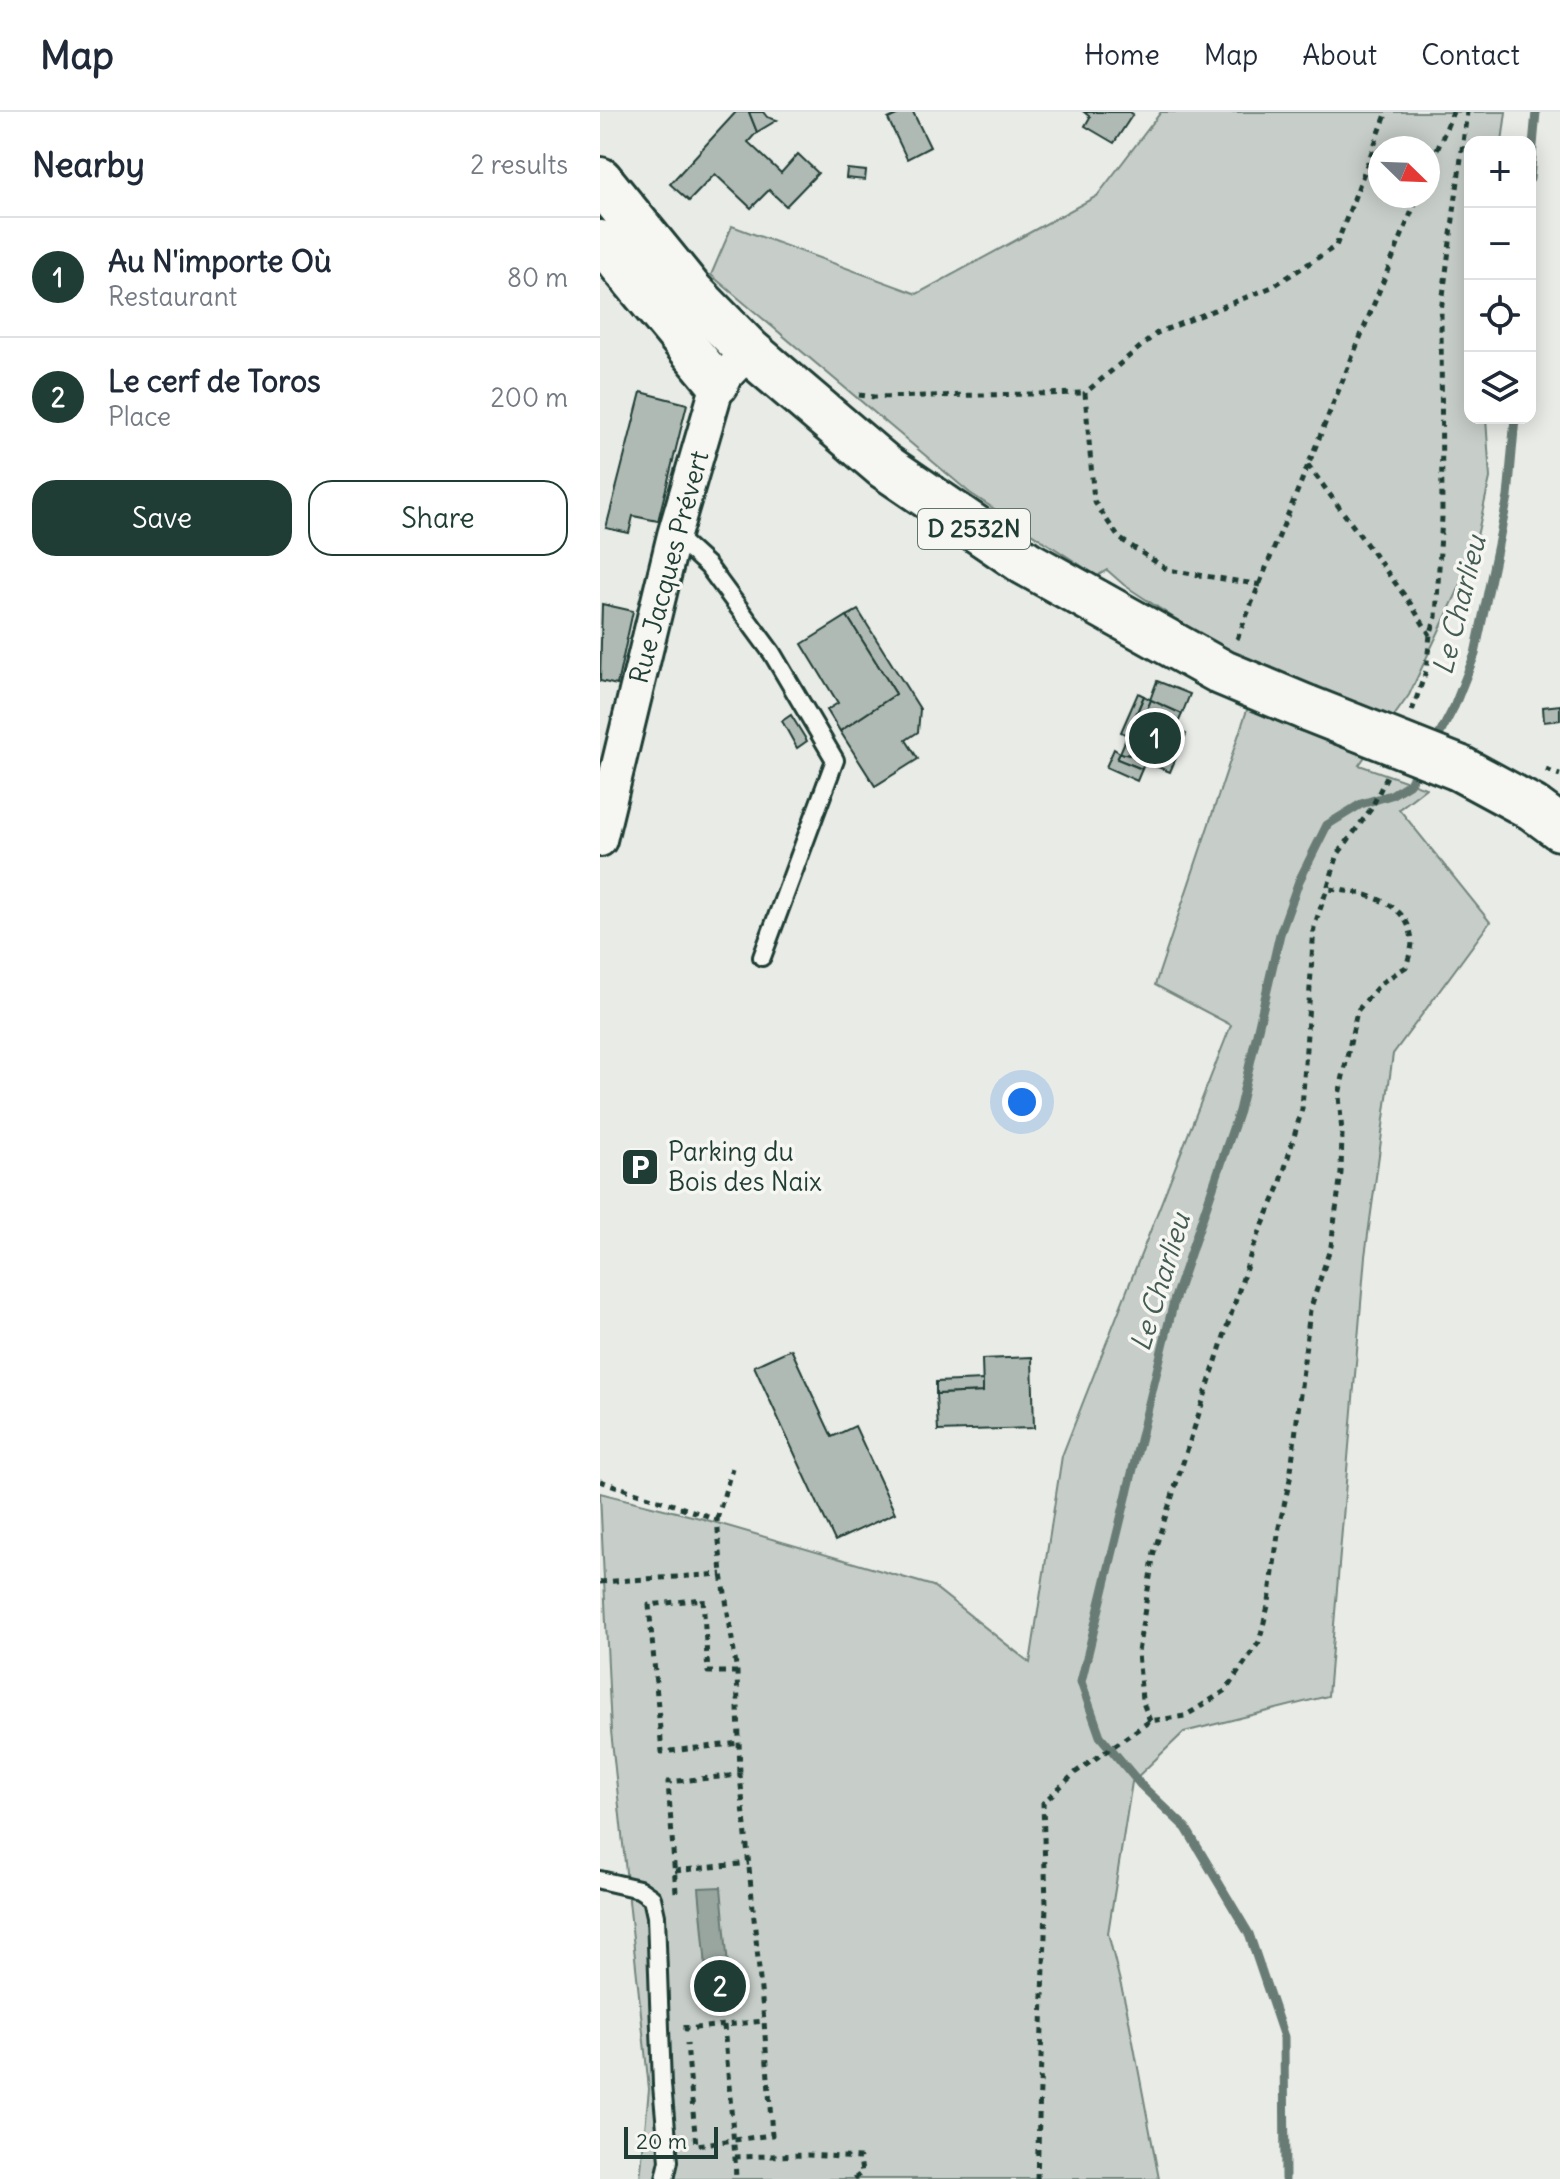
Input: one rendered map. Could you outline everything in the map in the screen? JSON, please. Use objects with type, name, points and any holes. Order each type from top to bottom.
[{"type":"main road","name":"D 2532N","points":[[600,180],[691,292],[749,351],[884,466],[1026,563],[1223,673],[1459,768],[1560,798]]},
{"type":"main road","name":"D 2532N","points":[[1459,768],[1533,808],[1560,828]]},
{"type":"street","points":[[600,241],[718,384]]},
{"type":"street","name":"Rue Jacques Prévert","points":[[600,840],[674,535],[718,384],[749,351]]},
{"type":"lane","points":[[674,535],[708,566],[772,653],[835,760],[762,957]]},
{"type":"lane","points":[[600,1880],[639,1889],[652,1898],[656,1916],[662,2085],[669,2161],[665,2179]]},
{"type":"path","points":[[846,393],[874,397],[1085,393],[1157,333],[1272,287],[1336,246],[1387,112]]},
{"type":"path","points":[[1440,143],[1453,112]]},
{"type":"path","points":[[1409,720],[1426,671],[1430,635],[1436,617],[1442,517],[1441,311],[1467,112]]},
{"type":"path","points":[[1239,636],[1413,208]]},
{"type":"path","points":[[1085,393],[1094,501],[1119,538],[1168,570],[1261,585]]},
{"type":"path","points":[[1307,464],[1410,603],[1430,635]]},
{"type":"path","points":[[1150,1721],[1142,1700],[1138,1652],[1154,1552],[1252,1250],[1280,1185],[1302,1109],[1314,927],[1338,854],[1371,809],[1388,775]]},
{"type":"path","points":[[1037,2179],[1046,1919],[1043,1803],[1076,1772],[1150,1721],[1185,1716],[1225,1691],[1259,1642],[1269,1602],[1279,1527],[1290,1479],[1310,1310],[1331,1246],[1341,1173],[1339,1095],[1357,1011],[1381,983],[1406,967],[1412,944],[1408,923],[1388,904],[1355,891],[1327,889]]},
{"type":"path","points":[[685,2014],[696,2145],[772,2135],[740,1775],[737,1672],[717,1519],[732,1468]]},
{"type":"path","points":[[600,1481],[717,1519]]},
{"type":"path","points":[[600,1582],[722,1574]]},
{"type":"path","points":[[737,1672],[708,1672],[703,1599],[649,1605],[662,1752],[740,1743]]},
{"type":"path","points":[[677,1902],[668,1782],[740,1775]]},
{"type":"path","points":[[675,1871],[749,1863]]},
{"type":"path","points":[[686,2029],[764,2021]]},
{"type":"path","points":[[724,2025],[736,2179]]},
{"type":"path","points":[[735,2157],[807,2155],[860,2158],[862,2173],[854,2179]]},
{"type":"shaded area","points":[[1161,112],[1506,112],[1503,136],[1464,136],[1464,424],[1486,424],[1490,478],[1471,563],[1409,695],[1359,765],[1426,788],[1399,809],[1490,922],[1393,1054],[1365,1256],[1328,1696],[1184,1732],[1132,1782],[1108,1933],[1127,2010],[1159,2179],[640,2179],[649,2089],[611,1731],[600,1493],[700,1518],[933,1586],[1030,1663],[1062,1456],[1231,1025],[1155,985],[1259,674],[1124,585],[1107,570],[1097,576],[970,493],[711,275],[732,226],[917,294],[1097,196]]},
{"type":"shaded area","points":[[721,1887],[729,1978],[707,1979],[699,1888]]},
{"type":"building","points":[[736,112],[749,112],[757,132],[748,142],[781,173],[798,154],[818,173],[786,206],[769,190],[751,208],[715,174],[689,201],[670,184]]},
{"type":"building","points":[[749,112],[763,112],[777,120],[757,132]]},
{"type":"building","points":[[903,112],[913,112],[930,147],[907,159],[888,119]]},
{"type":"building","points":[[1084,112],[1133,114],[1114,143],[1085,126],[1090,117]]},
{"type":"building","points":[[847,169],[866,171],[865,180],[846,178]]},
{"type":"building","points":[[641,392],[687,404],[658,521],[633,516],[629,533],[606,528]]},
{"type":"building","points":[[602,604],[633,611],[617,685],[600,681]]},
{"type":"building","points":[[858,610],[920,709],[918,732],[906,740],[918,759],[875,786],[840,731],[896,694],[847,616]]},
{"type":"building","points":[[847,616],[896,694],[840,731],[827,710],[838,703],[802,644]]},
{"type":"building","points":[[1157,681],[1190,694],[1182,714],[1150,700]]},
{"type":"building","points":[[1138,693],[1144,696],[1127,735],[1121,732]]},
{"type":"building","points":[[1144,696],[1151,700],[1129,755],[1120,753]]},
{"type":"building","points":[[1151,700],[1182,714],[1175,730],[1186,734],[1170,772],[1145,762],[1142,769],[1117,759],[1120,753],[1129,755]]},
{"type":"building","points":[[1560,705],[1560,720],[1544,722],[1543,707]]},
{"type":"building","points":[[791,715],[807,741],[797,748],[782,721]]},
{"type":"building","points":[[1114,749],[1120,753],[1117,759],[1142,769],[1137,781],[1106,767]]},
{"type":"building","points":[[791,1349],[832,1437],[855,1426],[895,1513],[835,1541],[754,1366]]},
{"type":"building","points":[[1032,1357],[1034,1428],[938,1431],[936,1394],[983,1392],[982,1359]]},
{"type":"building","points":[[983,1380],[983,1392],[936,1394],[936,1382]]},
{"type":"waterway","name":"Le Charlieu","points":[[1534,136],[1536,112]]},
{"type":"waterway","name":"Le Charlieu","points":[[1433,747],[1454,707],[1475,654],[1508,497],[1514,424]]},
{"type":"waterway","name":"Le Charlieu","points":[[1285,2179],[1284,2037],[1249,1934],[1186,1828],[1141,1785],[1100,1736],[1081,1682],[1174,1301],[1239,1111],[1280,934],[1299,881],[1327,825],[1361,804],[1391,795],[1409,784],[1420,766]]},
{"type":"place","name":"Au N'importe Où","points":[[1155,738]]},
{"type":"place","name":"Parking du Bois des Naix","points":[[640,1167]]},
{"type":"place","name":"Le cerf de Toros","points":[[720,1986]]}]
